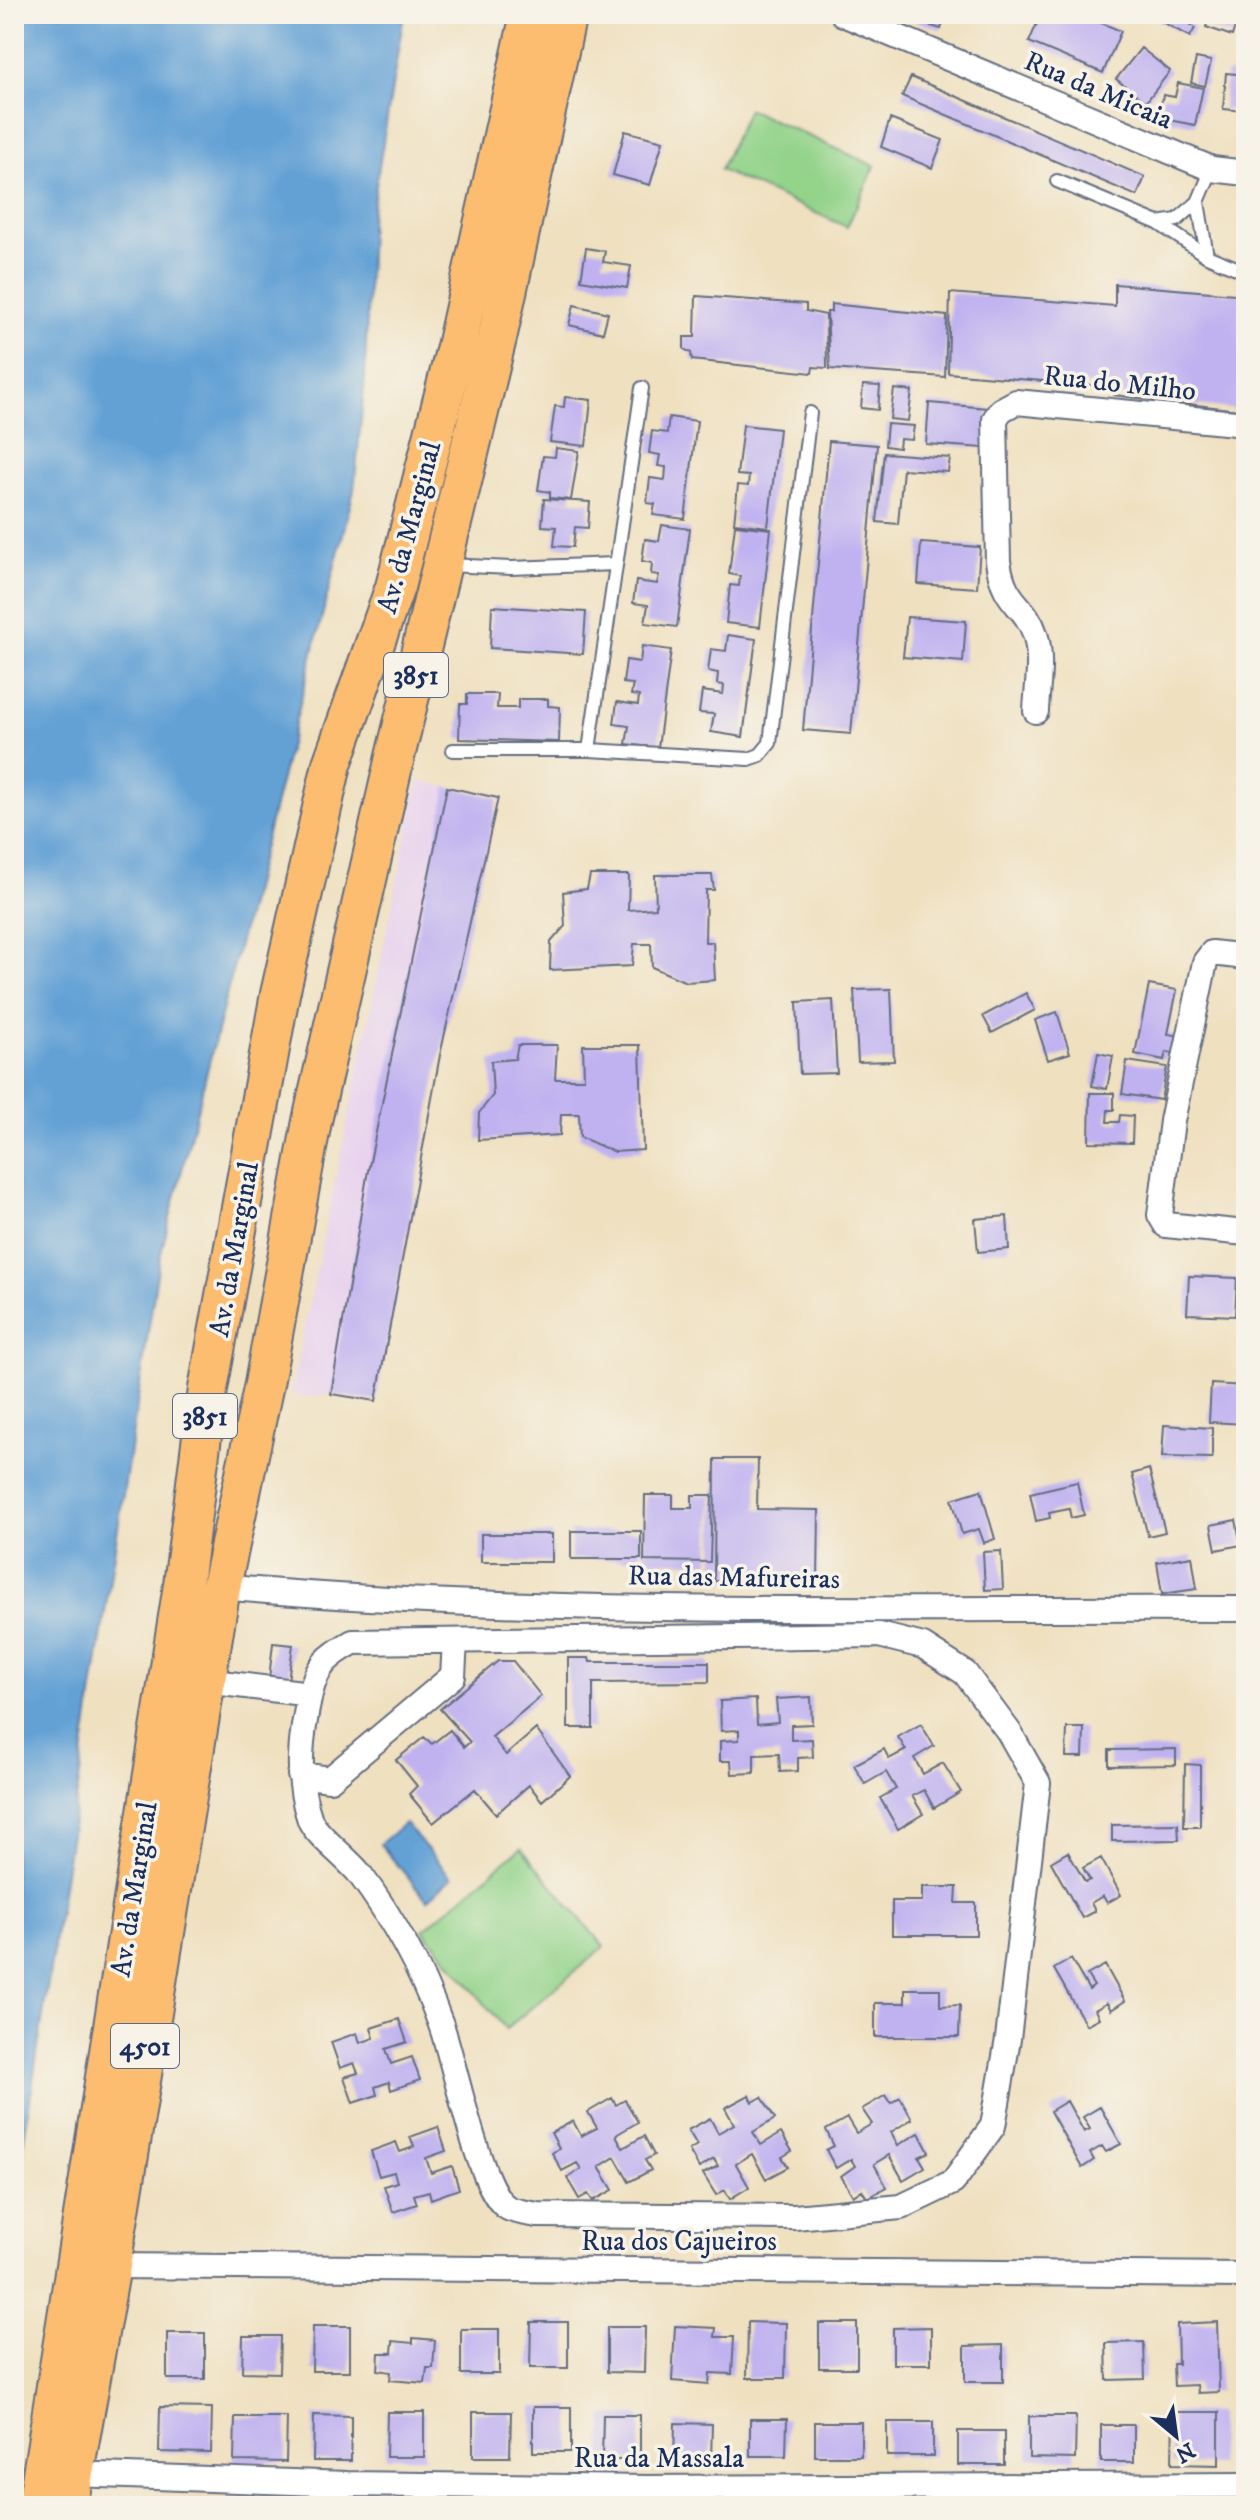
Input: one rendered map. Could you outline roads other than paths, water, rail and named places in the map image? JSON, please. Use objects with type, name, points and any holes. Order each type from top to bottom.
[{"type":"main road","name":"Av. da Marginal","points":[[37,2506],[183,1585],[208,1389],[283,979],[332,764],[395,587],[456,347],[530,14]]},
{"type":"main road","name":"Av. da Marginal","points":[[70,2490],[111,2266],[221,1587],[264,1384],[312,1121],[395,757],[444,564],[567,14]]},
{"type":"street","name":"Rua da Micaia","points":[[843,14],[1212,169],[1246,173]]},
{"type":"street","name":"Rua do Milho","points":[[1036,711],[1039,651],[1035,633],[1001,584],[995,419],[1001,410],[1016,402],[1246,424]]},
{"type":"street","points":[[1246,957],[1212,953],[1205,962],[1172,1121],[1160,1215],[1166,1225],[1246,1233]]},
{"type":"street","name":"Rua das Mafureiras","points":[[221,1587],[306,1595],[574,1605],[1245,1602]]},
{"type":"street","points":[[879,1635],[923,1646],[965,1673],[1009,1732],[1038,1783],[1008,2039],[993,2126],[953,2182],[901,2207],[795,2217],[537,2215],[506,2208],[488,2184],[443,2027],[418,1964],[381,1902],[354,1867],[310,1823],[300,1775],[303,1726],[310,1694],[316,1672],[326,1658],[353,1642],[879,1635]]},
{"type":"street","points":[[300,1775],[330,1779],[453,1676],[455,1641]]},
{"type":"street","points":[[206,1681],[310,1694]]},
{"type":"street","name":"Rua dos Cajueiros","points":[[111,2266],[1246,2275]]},
{"type":"street","name":"Rua da Massala","points":[[70,2490],[347,2484],[646,2488],[1246,2485]]},
{"type":"lane","points":[[1158,223],[1177,220],[1198,202],[1212,169]]},
{"type":"lane","points":[[1057,181],[1158,223],[1207,256],[1246,272]]},
{"type":"lane","points":[[1198,202],[1207,256]]},
{"type":"lane","points":[[589,750],[642,388]]},
{"type":"lane","points":[[453,750],[589,750],[749,759],[760,755],[770,743],[810,413]]},
{"type":"lane","points":[[444,564],[511,568],[615,564]]},
{"type":"water","points":[[14,14],[404,14],[370,222],[365,378],[354,490],[159,1261],[14,2204]]},
{"type":"water","points":[[405,1823],[452,1878],[427,1900],[380,1844]]}]
